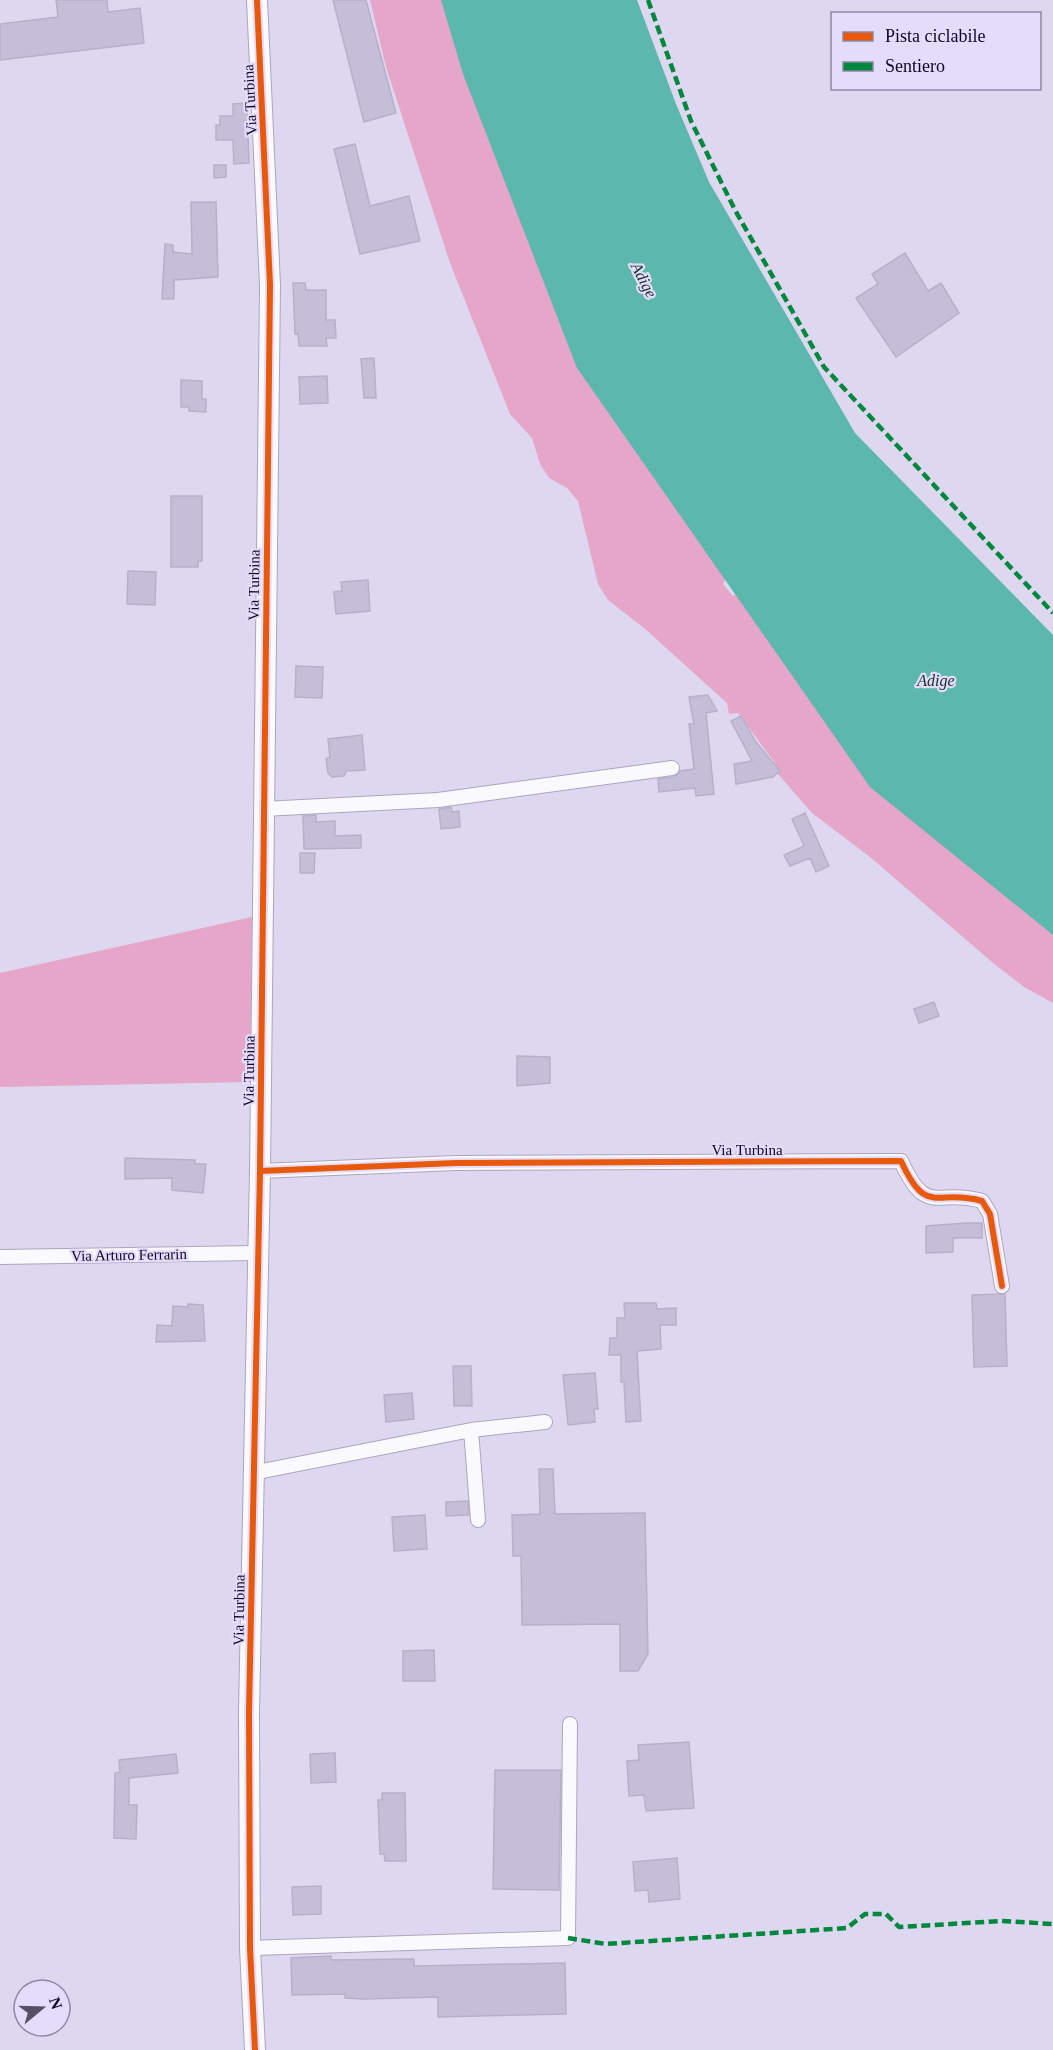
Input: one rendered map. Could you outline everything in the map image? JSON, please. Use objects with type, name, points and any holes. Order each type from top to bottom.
[{"type":"street","name":"Via Turbina","points":[[255,2050],[250,1948],[249,1712],[252,1473],[260,1171],[270,285],[257,0]]},
{"type":"street","points":[[263,809],[438,800],[672,768]]},
{"type":"street","name":"Via Turbina","points":[[260,1171],[456,1163],[901,1161],[918,1192],[929,1199],[970,1197],[982,1201],[990,1214],[1002,1286]]},
{"type":"street","name":"Via Arturo Ferrarin","points":[[0,1257],[258,1253]]},
{"type":"street","points":[[252,1473],[471,1430],[545,1422]]},
{"type":"street","points":[[471,1430],[478,1520]]},
{"type":"street","points":[[250,1948],[568,1938],[570,1724]]},
{"type":"shaded area","points":[[370,0],[455,0],[739,555],[723,584],[733,596],[747,586],[1053,883],[1053,1003],[1024,987],[993,963],[870,857],[812,813],[778,774],[775,763],[738,713],[729,714],[727,703],[644,628],[608,600],[598,584],[578,501],[567,488],[549,478],[540,464],[532,438],[510,414],[450,263],[386,67]]},
{"type":"shaded area","points":[[252,917],[250,1082],[0,1087],[0,973]]},
{"type":"water","name":"Adige","points":[[441,0],[637,0],[676,104],[709,182],[855,433],[1053,635],[1053,935],[870,787],[577,368],[463,74]]},
{"type":"building","points":[[56,0],[107,0],[108,12],[140,8],[144,43],[0,60],[0,24],[58,17]]},
{"type":"building","points":[[333,0],[366,0],[396,113],[364,122]]},
{"type":"building","points":[[247,103],[249,163],[234,164],[233,140],[216,140],[216,125],[220,125],[220,116],[233,116],[233,104]]},
{"type":"building","points":[[355,144],[370,206],[409,196],[420,241],[360,254],[334,149]]},
{"type":"building","points":[[214,165],[226,165],[226,177],[214,178]]},
{"type":"building","points":[[191,202],[216,202],[218,277],[174,280],[174,299],[162,299],[165,244],[173,245],[173,252],[192,254]]},
{"type":"building","points":[[905,253],[928,291],[941,283],[959,313],[896,357],[856,298],[878,284],[872,274]]},
{"type":"building","points":[[293,283],[305,283],[306,290],[326,290],[326,320],[335,320],[336,338],[326,338],[327,346],[299,346],[298,333],[295,334]]},
{"type":"building","points":[[374,358],[376,398],[364,398],[361,359]]},
{"type":"building","points":[[327,376],[328,403],[300,404],[299,377]]},
{"type":"building","points":[[181,380],[202,381],[202,399],[206,399],[206,412],[189,411],[189,407],[181,407]]},
{"type":"building","points":[[171,496],[202,496],[202,561],[198,561],[198,567],[171,567]]},
{"type":"building","points":[[128,571],[156,572],[155,605],[127,604]]},
{"type":"building","points":[[368,580],[370,611],[336,614],[334,592],[342,591],[341,582]]},
{"type":"building","points":[[296,666],[323,667],[322,698],[295,697]]},
{"type":"building","points":[[708,695],[717,711],[706,713],[714,794],[696,796],[695,788],[659,792],[658,779],[674,777],[680,771],[694,769],[689,724],[694,724],[689,697]]},
{"type":"building","points":[[741,716],[756,742],[780,771],[773,777],[736,784],[734,764],[752,761],[731,721]]},
{"type":"building","points":[[362,735],[365,770],[346,771],[344,776],[332,777],[328,773],[326,759],[330,757],[328,739]]},
{"type":"building","points":[[451,807],[452,812],[459,811],[460,827],[441,829],[439,809]]},
{"type":"building","points":[[805,813],[829,866],[816,872],[810,858],[790,866],[784,855],[804,846],[792,819]]},
{"type":"building","points":[[316,815],[316,822],[335,821],[335,836],[361,835],[361,848],[304,849],[303,816]]},
{"type":"building","points":[[300,853],[315,853],[314,873],[300,873]]},
{"type":"building","points":[[934,1002],[939,1016],[919,1023],[914,1009]]},
{"type":"building","points":[[517,1056],[550,1057],[550,1083],[517,1086]]},
{"type":"building","points":[[125,1158],[195,1160],[195,1164],[206,1164],[203,1193],[172,1190],[172,1178],[125,1179]]},
{"type":"building","points":[[982,1223],[982,1238],[953,1238],[953,1252],[926,1253],[926,1226]]},
{"type":"building","points":[[1005,1294],[1007,1366],[974,1367],[972,1295]]},
{"type":"building","points":[[624,1303],[656,1303],[657,1309],[676,1308],[676,1325],[660,1325],[661,1349],[637,1351],[641,1421],[626,1422],[624,1382],[621,1382],[621,1355],[609,1355],[610,1338],[617,1338],[617,1318],[625,1318]]},
{"type":"building","points":[[188,1304],[203,1305],[205,1341],[156,1342],[157,1325],[172,1326],[173,1306],[188,1307]]},
{"type":"building","points":[[453,1366],[471,1366],[472,1406],[454,1406]]},
{"type":"building","points":[[595,1373],[598,1409],[594,1409],[595,1422],[568,1425],[563,1375]]},
{"type":"building","points":[[412,1393],[414,1419],[386,1422],[384,1395]]},
{"type":"building","points":[[539,1469],[553,1469],[555,1514],[645,1513],[648,1654],[638,1671],[620,1671],[620,1624],[522,1625],[521,1556],[513,1556],[512,1515],[540,1514]]},
{"type":"building","points":[[468,1501],[469,1515],[446,1516],[446,1502]]},
{"type":"building","points":[[425,1515],[427,1549],[394,1551],[392,1517]]},
{"type":"building","points":[[434,1650],[435,1681],[403,1681],[403,1651]]},
{"type":"building","points":[[689,1742],[694,1808],[646,1811],[644,1795],[629,1796],[627,1761],[639,1760],[638,1745]]},
{"type":"building","points":[[335,1753],[336,1782],[311,1783],[310,1754]]},
{"type":"building","points":[[176,1754],[178,1773],[129,1778],[129,1805],[137,1805],[136,1839],[114,1838],[115,1773],[120,1772],[119,1760]]},
{"type":"building","points":[[495,1770],[561,1770],[559,1890],[493,1889]]},
{"type":"building","points":[[382,1793],[405,1793],[406,1861],[385,1861],[384,1854],[380,1854],[378,1800],[382,1800]]},
{"type":"building","points":[[677,1858],[680,1899],[649,1902],[648,1890],[635,1891],[633,1862]]},
{"type":"building","points":[[321,1886],[321,1914],[293,1915],[292,1887]]},
{"type":"building","points":[[331,1956],[331,1960],[414,1959],[414,1966],[565,1963],[566,2014],[438,2017],[438,1997],[364,1999],[345,1998],[345,1994],[292,1995],[291,1958]]},
{"type":"marked path","points":[[648,0],[691,121],[735,210],[824,367],[1053,613]]},
{"type":"marked path","points":[[568,1938],[606,1944],[847,1928],[865,1914],[886,1914],[899,1927],[1002,1921],[1053,1924]]},
{"type":"cycle path","points":[[255,2050],[250,1948],[249,1712],[260,1171],[270,285],[257,0]]},
{"type":"cycle path","points":[[260,1171],[456,1163],[901,1161],[910,1179],[926,1195],[934,1198],[954,1197],[982,1201],[990,1214],[1002,1286]]}]
